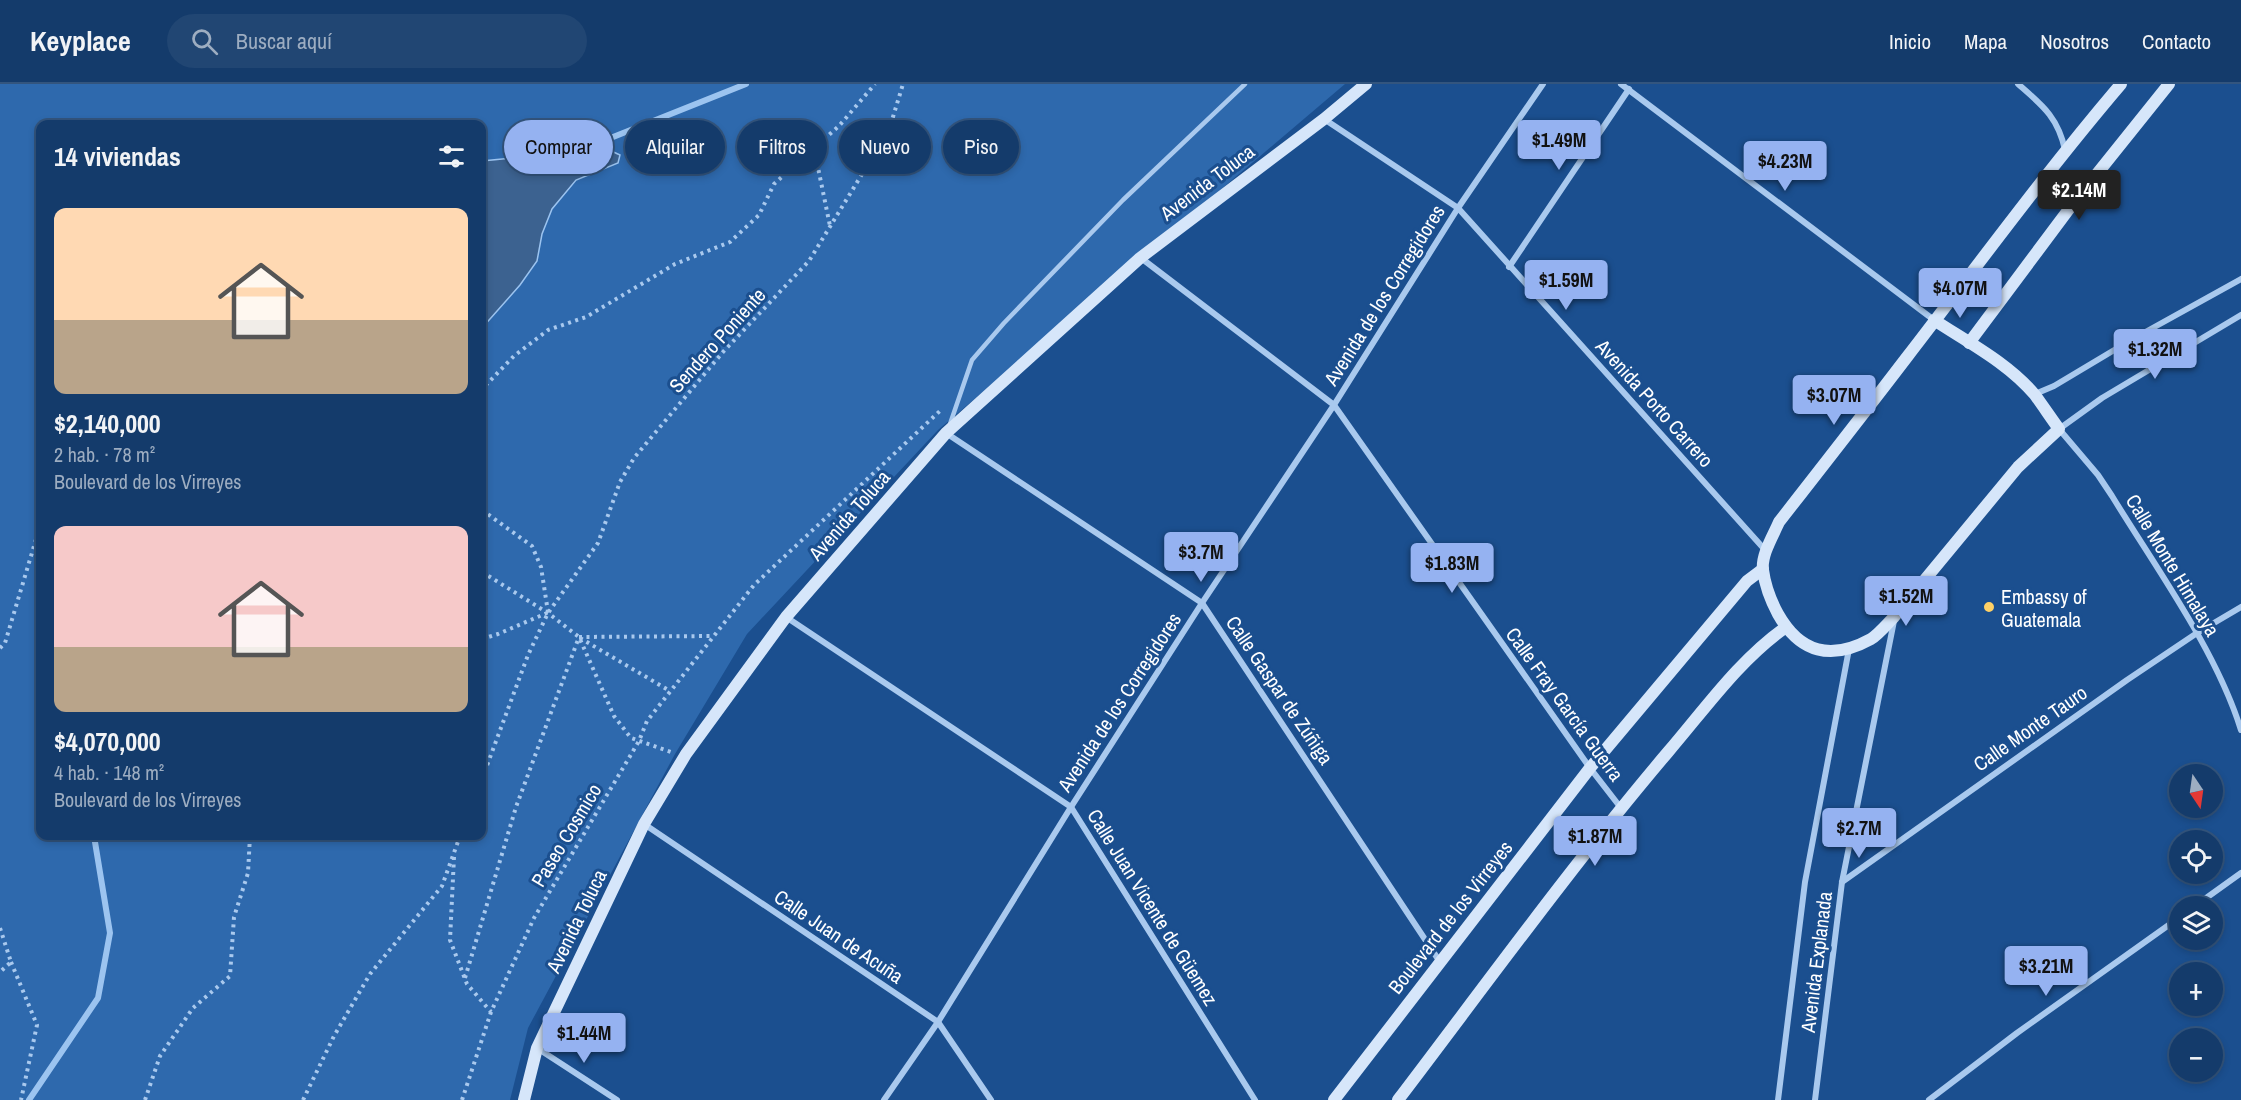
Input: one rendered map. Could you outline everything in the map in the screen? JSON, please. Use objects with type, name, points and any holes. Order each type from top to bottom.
[{"type":"street","name":"Avenida Toluca","points":[[524,1100],[537,1048],[644,824],[686,754],[786,617],[946,433],[1140,258],[1324,119],[1366,84]]},
{"type":"street","name":"Avenida de los Corregidores","points":[[884,1100],[938,1023],[1071,807],[1202,603],[1334,405],[1458,208],[1543,84]]},
{"type":"street","points":[[1621,84],[1934,320],[1993,357],[2034,394],[2059,429]]},
{"type":"street","points":[[2018,84],[2055,120],[2062,135],[2065,150]]},
{"type":"street","points":[[1969,343],[2065,214],[2169,84]]},
{"type":"street","points":[[2120,85],[2065,150],[1779,522],[1766,552],[1762,569],[1772,602],[1786,627],[1802,644],[1826,651],[1849,648],[1872,638],[1894,617],[2018,467],[2059,429],[2102,398],[2241,315]]},
{"type":"street","points":[[1509,267],[1629,89]]},
{"type":"street","name":"Avenida Porto Carrero","points":[[1324,119],[1458,208],[1766,552]]},
{"type":"street","name":"Calle Fray García Guerra","points":[[1140,258],[1334,405],[1590,768],[1621,808]]},
{"type":"street","points":[[2034,394],[2054,386],[2130,340],[2241,279]]},
{"type":"street","name":"Calle Monte Himalaya","points":[[2059,429],[2098,475],[2196,633],[2217,672],[2241,730]]},
{"type":"street","name":"Calle Gaspar de Zúñiga","points":[[946,433],[1202,603],[1441,962]]},
{"type":"street","name":"Boulevard de los Virreyes","points":[[1334,1100],[1590,768],[1747,581],[1762,569]]},
{"type":"street","name":"Calle Monte Tauro","points":[[1842,882],[2127,680],[2196,633],[2241,607]]},
{"type":"street","name":"Calle Juan Vicente de Güemez","points":[[786,617],[1071,807],[1255,1100]]},
{"type":"street","name":"Avenida Explanada","points":[[1815,1100],[1842,882],[1894,617]]},
{"type":"street","points":[[1398,1100],[1621,808],[1735,673],[1768,640],[1786,627]]},
{"type":"street","name":"Avenida Explanada","points":[[1778,1100],[1805,882],[1849,648]]},
{"type":"street","name":"Calle Juan de Acuña","points":[[644,824],[938,1023],[991,1100]]},
{"type":"street","points":[[2208,896],[2241,873]]},
{"type":"street","points":[[1929,1100],[2017,1033],[2169,925]]},
{"type":"street","points":[[537,1048],[617,1100]]},
{"type":"lane","points":[[946,433],[972,360],[1004,323],[1123,200],[1245,84]]},
{"type":"path","points":[[827,136],[839,126],[874,84]]},
{"type":"path","name":"Sendero Poniente","points":[[486,768],[528,655],[548,613],[598,543],[620,483],[634,458],[723,352],[809,261],[889,130],[903,84]]},
{"type":"path","points":[[486,385],[514,356],[548,330],[586,317],[675,264],[730,242],[759,215],[774,184],[785,174]]},
{"type":"path","points":[[819,174],[830,227]]},
{"type":"path","name":"Paseo Cosmico","points":[[462,1100],[491,1012],[534,918],[639,741],[646,721],[754,585],[960,392]]},
{"type":"path","points":[[486,513],[532,546],[541,567],[548,613]]},
{"type":"path","points":[[0,648],[5,643],[36,539]]},
{"type":"path","points":[[486,574],[548,613],[579,637],[670,691]]},
{"type":"path","points":[[486,638],[548,613]]},
{"type":"path","points":[[579,637],[714,636]]},
{"type":"path","points":[[579,637],[614,716],[631,738],[675,754],[686,754]]},
{"type":"path","points":[[465,978],[516,807],[579,637]]},
{"type":"path","points":[[145,1100],[160,1056],[194,1008],[230,976],[234,916],[248,873],[250,840]]},
{"type":"path","points":[[303,1100],[334,1036],[370,974],[442,886],[458,840]]},
{"type":"path","points":[[454,852],[450,940],[465,978],[491,1012]]},
{"type":"path","points":[[0,928],[11,962],[37,1025],[21,1099]]},
{"type":"path","points":[[0,972],[11,962]]},
{"type":"shaded area","points":[[0,84],[1345,84],[938,430],[747,634],[675,754],[528,1028],[510,1100],[0,1100]]},
{"type":"shaded area","points":[[613,152],[620,155],[618,163],[613,165]]},
{"type":"shaded area","points":[[504,159],[504,174],[591,174],[576,180],[552,209],[542,234],[537,261],[520,285],[486,323],[486,161]]},
{"type":"waterway","points":[[613,137],[746,84]]},
{"type":"waterway","points":[[29,1100],[98,998],[110,933],[95,840]]},
{"type":"place","name":"Embassy of Guatemala","points":[[1989,607]]}]
